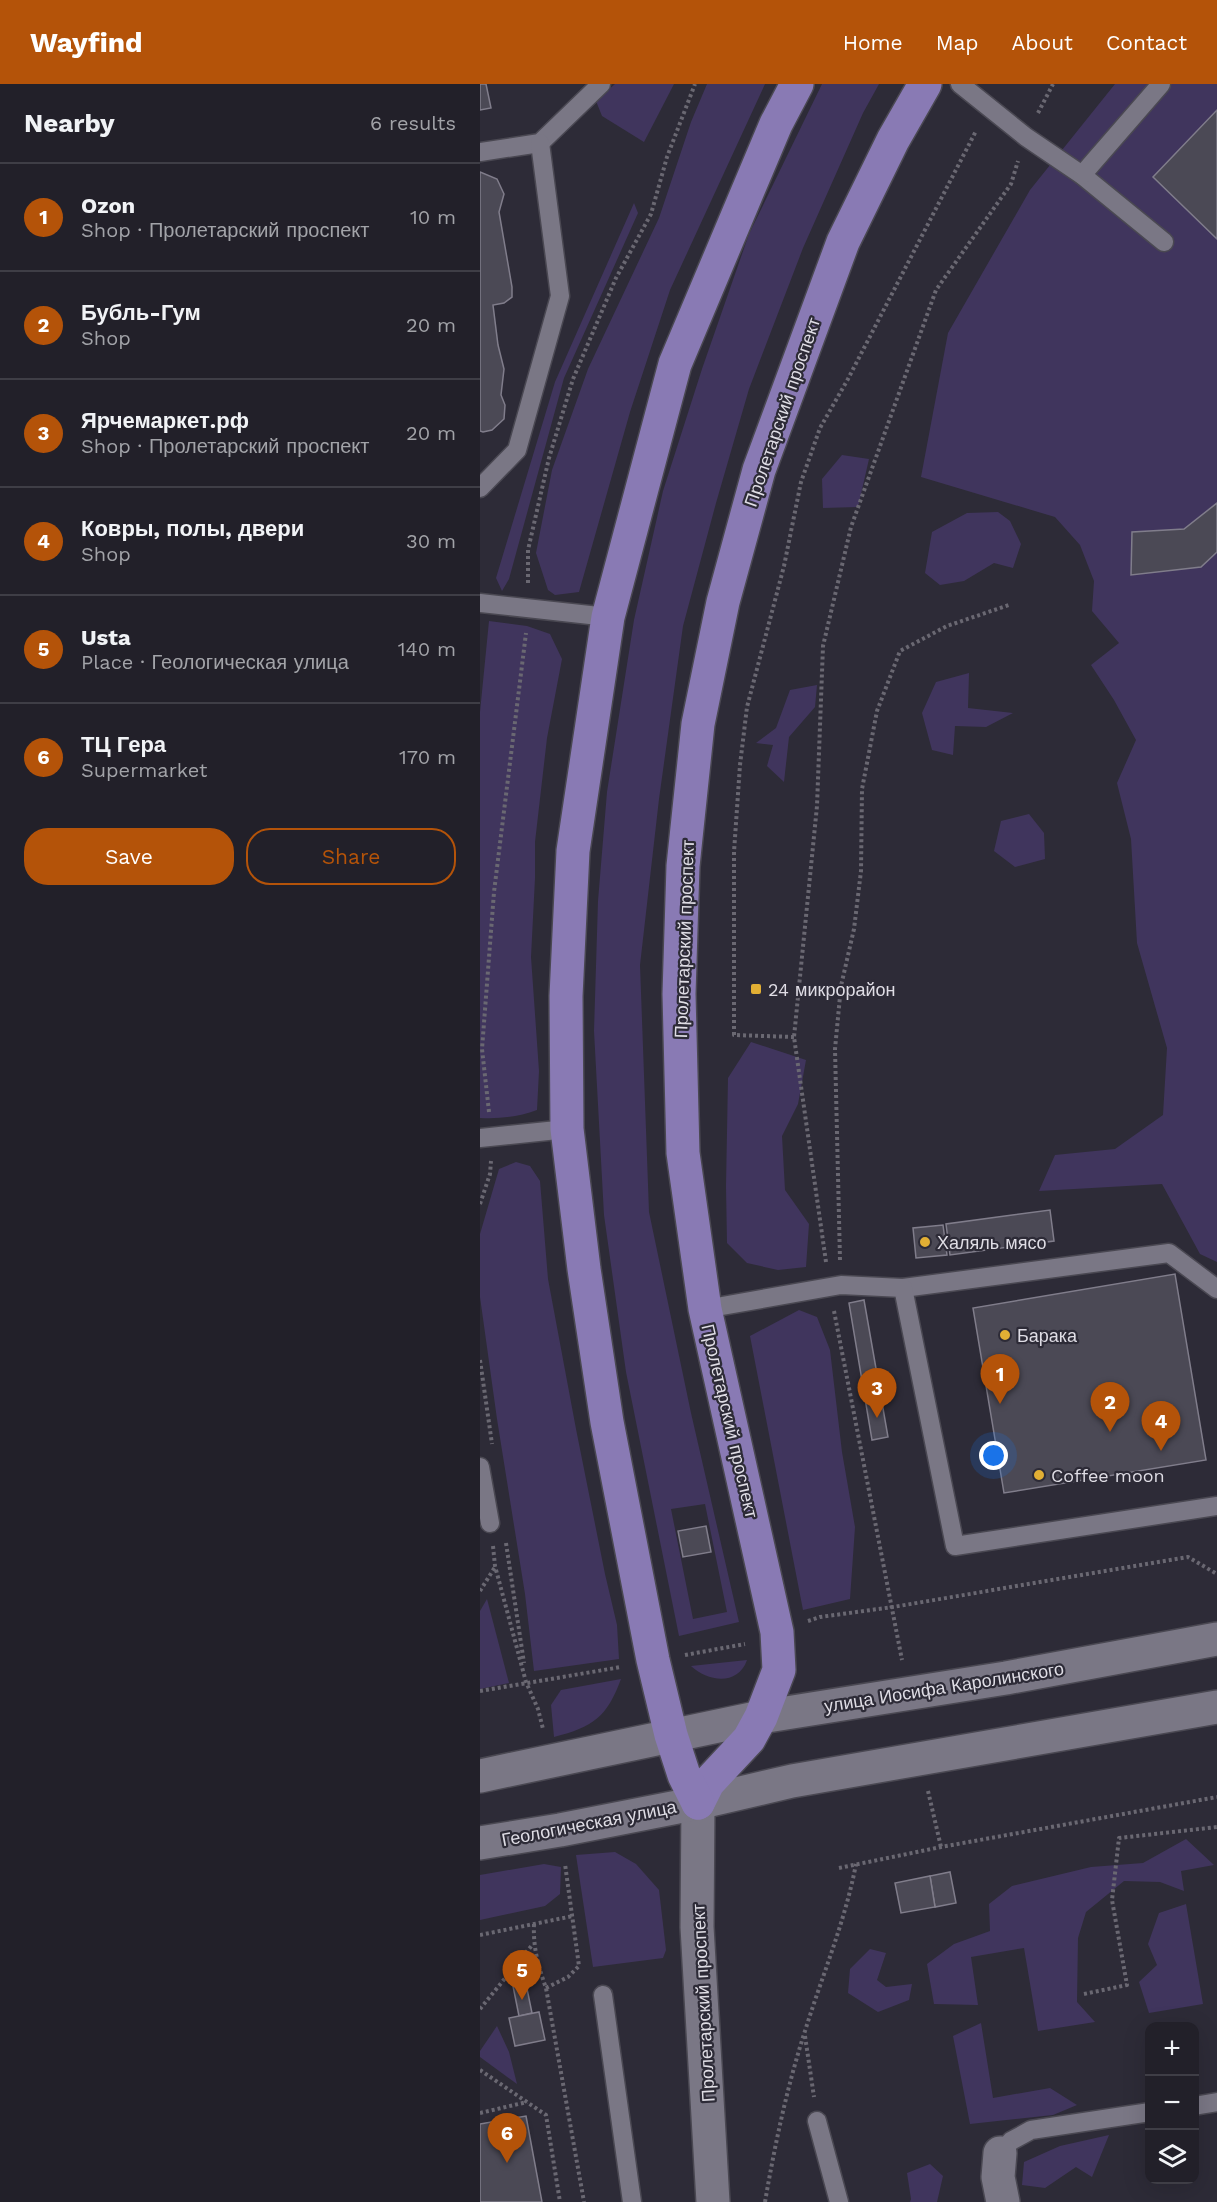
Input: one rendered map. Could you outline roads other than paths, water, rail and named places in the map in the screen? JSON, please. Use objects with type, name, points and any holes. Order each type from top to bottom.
[{"type":"main road","name":"Пролетарский проспект","points":[[713,2202],[697,1927],[698,1803],[684,1775],[671,1735],[607,1422],[584,1269],[567,1129],[566,996],[573,851],[608,617],[675,364],[776,124],[798,84]]},
{"type":"main road","name":"Пролетарский проспект","points":[[698,1803],[708,1784],[749,1739],[761,1717],[779,1670],[777,1632],[705,1308],[683,1154],[679,994],[684,866],[698,724],[723,602],[759,470],[843,242],[893,140],[925,84]]},
{"type":"main road","name":"улица Иосифа Каролинского","points":[[671,1735],[761,1717],[1006,1678],[1217,1640]]},
{"type":"main road","points":[[698,1803],[792,1781],[1217,1707]]},
{"type":"main road","points":[[480,1776],[550,1763],[671,1735]]},
{"type":"main road","name":"Геологическая улица","points":[[480,1843],[698,1803]]},
{"type":"main road","points":[[1000,2153],[998,2177],[1003,2202]]},
{"type":"lane","points":[[480,152],[540,143],[601,84]]},
{"type":"lane","points":[[960,84],[1026,137],[1082,175],[1164,242]]},
{"type":"lane","points":[[1082,175],[1161,84]]},
{"type":"lane","points":[[480,488],[517,450],[560,296],[540,143]]},
{"type":"lane","points":[[480,603],[608,617]]},
{"type":"lane","points":[[486,1138],[567,1129]]},
{"type":"lane","points":[[705,1308],[835,1287],[903,1288],[1169,1253],[1217,1289]]},
{"type":"lane","points":[[903,1288],[955,1546],[1217,1506]]},
{"type":"lane","points":[[480,1467],[490,1523]]},
{"type":"lane","points":[[603,1995],[632,2202]]},
{"type":"lane","points":[[1199,2105],[1217,2102]]},
{"type":"lane","points":[[1000,2153],[1011,2141],[1031,2130],[1145,2113]]},
{"type":"lane","points":[[817,2121],[839,2202]]},
{"type":"place","name":"24 микрорайон","points":[[756,989]]},
{"type":"place","name":"Халяль мясо","points":[[925,1242]]},
{"type":"place","name":"Барака","points":[[1005,1335]]},
{"type":"place","name":"Ozon","points":[[1000,1404]]},
{"type":"place","name":"Ярчемаркет.рф","points":[[877,1418]]},
{"type":"place","name":"Бубль-Гум","points":[[1110,1432]]},
{"type":"place","name":"Ковры, полы, двери","points":[[1161,1451]]},
{"type":"place","name":"Coffee moon","points":[[1039,1475]]},
{"type":"place","name":"Usta","points":[[522,2000]]},
{"type":"place","name":"ТЦ Гера","points":[[507,2163]]}]
